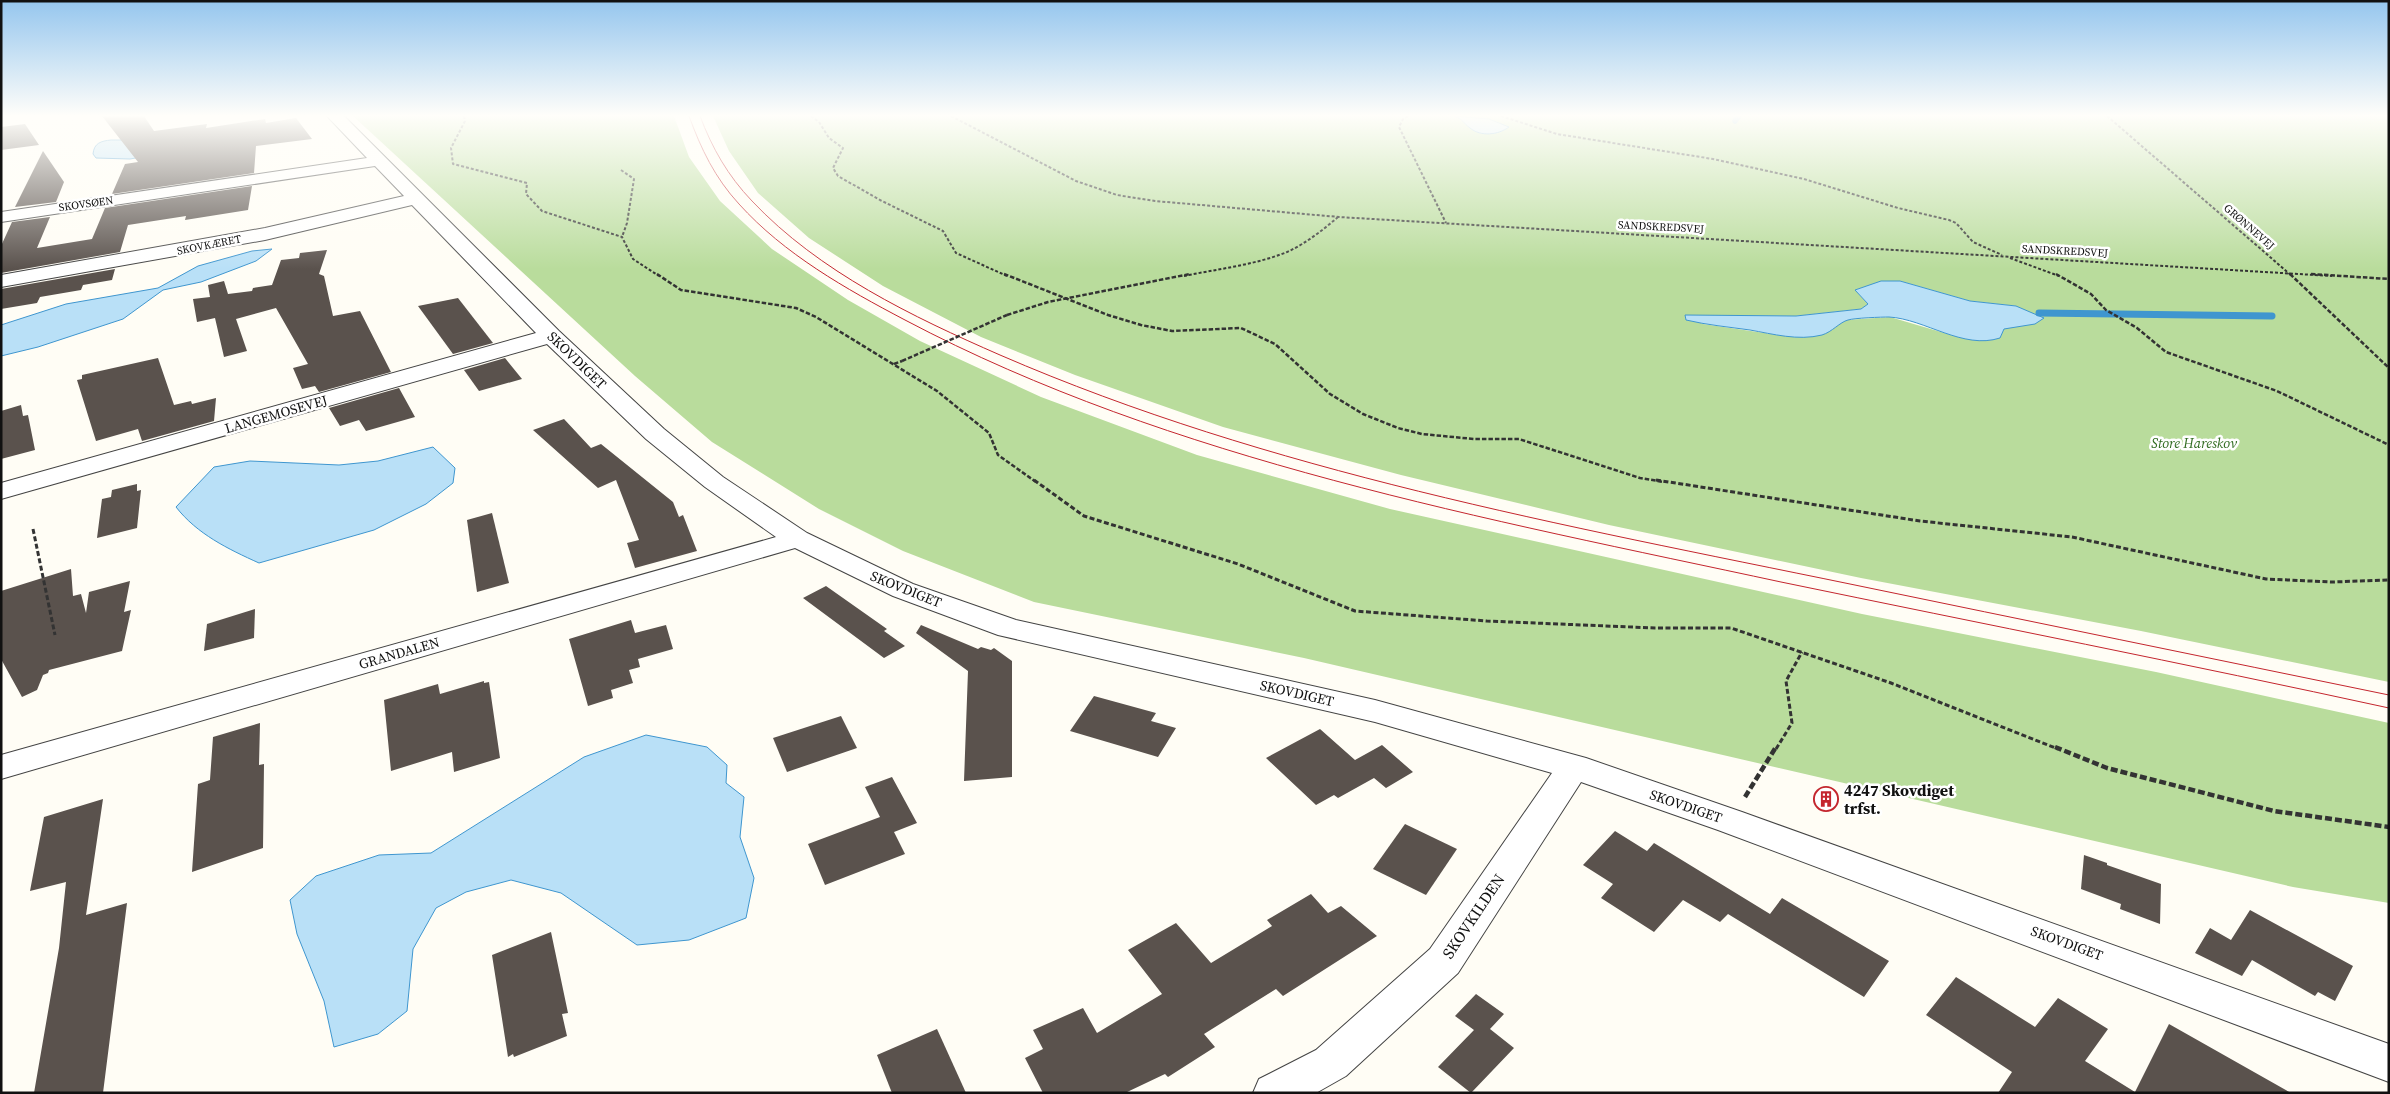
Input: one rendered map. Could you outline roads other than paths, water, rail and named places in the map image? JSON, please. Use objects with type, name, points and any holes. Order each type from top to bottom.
[{"type":"street","name":"SKOVSØEN","points":[[1,217],[331,167]]},
{"type":"street","name":"SKOVDIGET","points":[[385,167],[551,336],[655,434],[714,482],[797,539],[903,590],[1009,628],[1375,711],[1574,767],[1730,821],[2389,1063]]},
{"type":"street","name":"SKOVKÆRET","points":[[1,281],[265,234],[414,199]]},
{"type":"street","name":"LANGEMOSEVEJ","points":[[1,491],[551,336]]},
{"type":"street","name":"GRANDALEN","points":[[1,767],[797,539]]},
{"type":"street","name":"SKOVKILDEN","points":[[1274,1093],[1330,1063],[1444,961],[1574,767]]},
{"type":"water","points":[[272,249],[256,261],[201,282],[163,290],[123,319],[38,347],[1,356],[1,325],[66,304],[158,288],[198,266],[252,251]]},
{"type":"water","points":[[1881,281],[1900,281],[1970,301],[2016,306],[2044,318],[2035,324],[2004,329],[2000,338],[1986,341],[1958,337],[1903,319],[1889,317],[1848,320],[1826,334],[1804,337],[1702,323],[1686,320],[1685,315],[1796,316],[1861,309],[1868,304],[1855,290]]},
{"type":"water","points":[[433,447],[455,468],[453,483],[426,504],[374,530],[259,563],[203,533],[184,517],[176,507],[214,467],[250,461],[339,465],[378,461]]},
{"type":"water","points":[[646,735],[707,747],[727,765],[726,783],[744,797],[740,837],[754,878],[746,918],[689,940],[637,945],[561,893],[511,880],[466,892],[436,908],[413,949],[407,1011],[378,1034],[334,1047],[324,1001],[297,934],[290,900],[316,876],[379,855],[431,853],[584,757]]},
{"type":"waterway","points":[[2039,313],[2272,316]]},
{"type":"tram line","points":[[713,167],[730,194],[776,239],[796,255],[860,296],[1007,369],[1113,412],[1222,448],[1333,480],[1445,509],[1781,582],[2389,708]]},
{"type":"tram line","points":[[726,167],[735,182],[778,226],[807,250],[868,290],[934,325],[1000,355],[1102,396],[1206,432],[1312,463],[1526,516],[1634,540],[2389,695]]},
{"type":"place","name":"4247 Skovdiget trfst.","points":[[1826,799]]},
{"type":"park label","name":"Store Hareskov","points":[[2194,443]]}]
